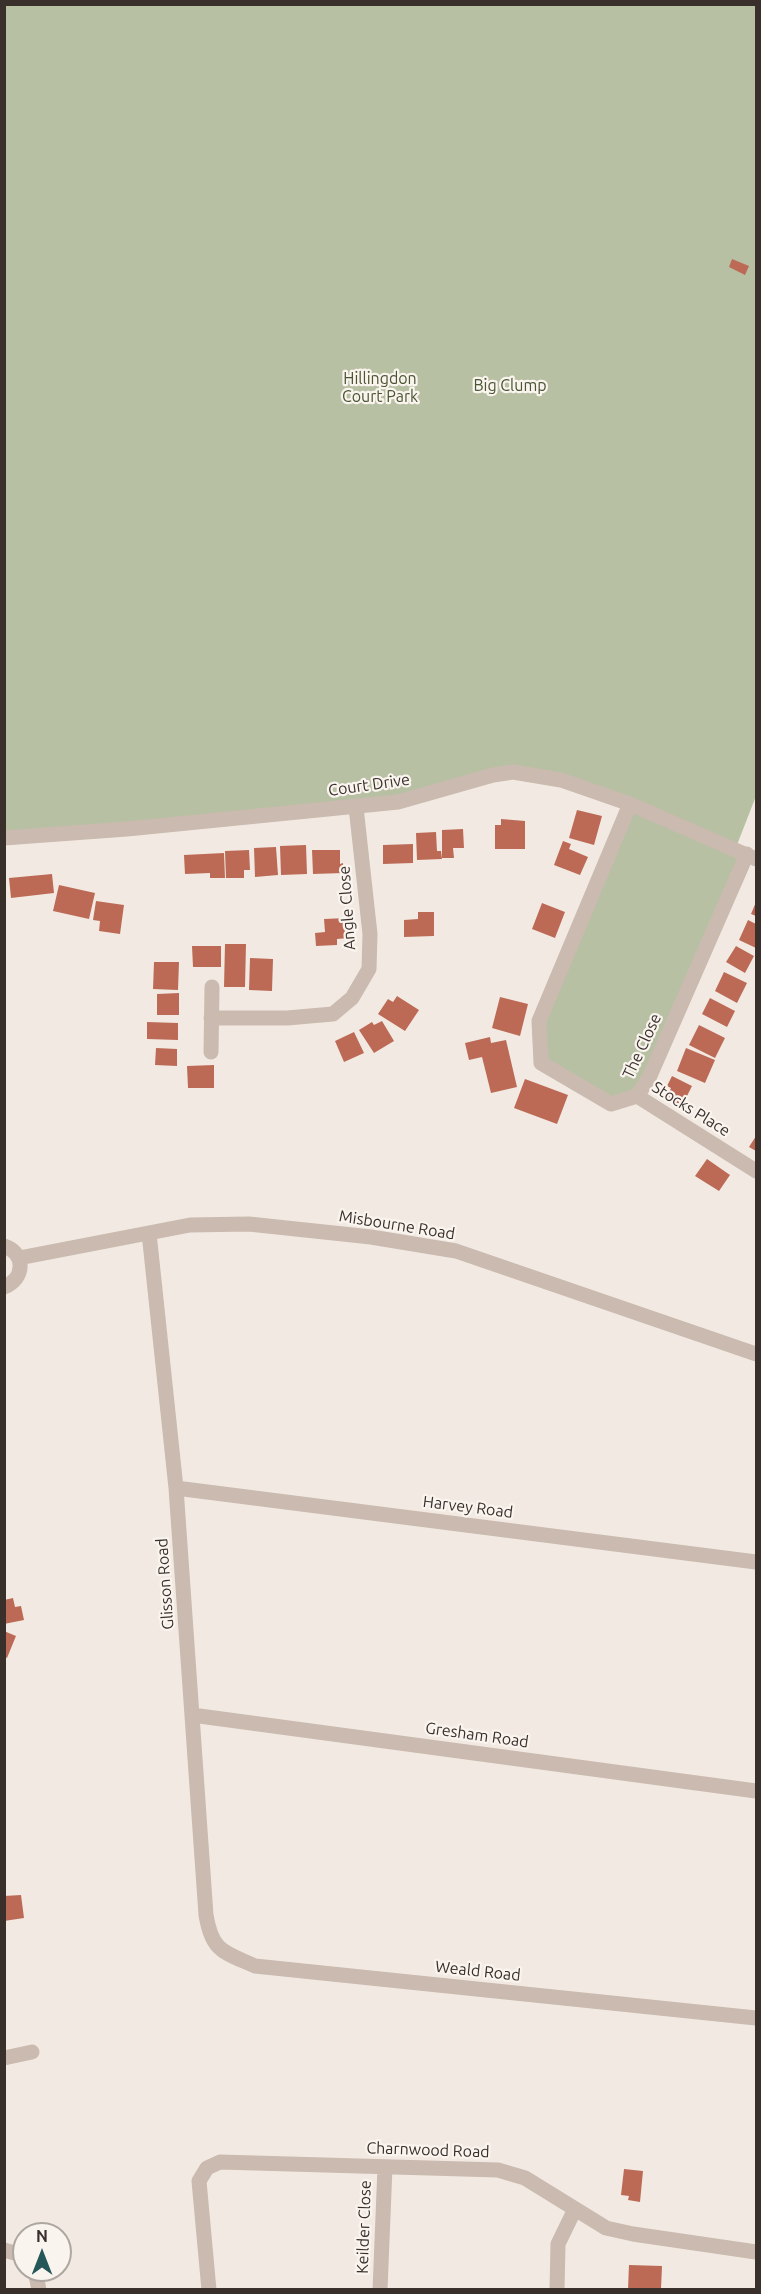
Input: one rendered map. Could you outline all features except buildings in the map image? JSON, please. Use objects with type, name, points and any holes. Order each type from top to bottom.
[{"type":"street","name":"Court Drive","points":[[4,838],[127,829],[398,802],[493,775],[513,772],[561,780],[630,804],[752,856]]},
{"type":"street","name":"The Close","points":[[630,804],[539,1021],[541,1063],[611,1104],[637,1096],[649,1078],[752,856]]},
{"type":"street","name":"Angle Close","points":[[211,1018],[287,1018],[333,1014],[352,998],[369,969],[370,945],[356,807]]},
{"type":"street","points":[[211,1052],[212,987]]},
{"type":"street","name":"Stocks Place","points":[[637,1096],[756,1171]]},
{"type":"street","name":"Misbourne Road","points":[[19,1258],[190,1225],[249,1224],[371,1237],[456,1251],[756,1354]]},
{"type":"street","name":"Glisson Road","points":[[149,1233],[176,1488],[208,1933]]},
{"type":"street","points":[[4,1246],[15,1251],[21,1269],[13,1283],[4,1287]]},
{"type":"street","name":"Harvey Road","points":[[176,1488],[756,1562]]},
{"type":"street","name":"Gresham Road","points":[[192,1715],[756,1791]]},
{"type":"street","name":"Weald Road","points":[[208,1933],[220,1951],[255,1966],[756,2018]]},
{"type":"street","points":[[4,2058],[32,2052]]},
{"type":"street","name":"Charnwood Road","points":[[209,2289],[199,2181],[207,2168],[220,2162],[498,2170],[525,2178],[606,2228],[756,2252]]},
{"type":"street","name":"Keilder Close","points":[[380,2289],[385,2167]]},
{"type":"street","points":[[557,2289],[558,2244],[575,2209]]},
{"type":"green space","name":"Hillingdon Court Park","points":[[5,5],[756,5],[756,796],[735,850],[747,854],[649,1078],[611,1104],[541,1063],[539,1021],[629,804],[537,774],[430,794],[5,838]]},
{"type":"park label","name":"Big Clump","points":[[510,386]]}]
